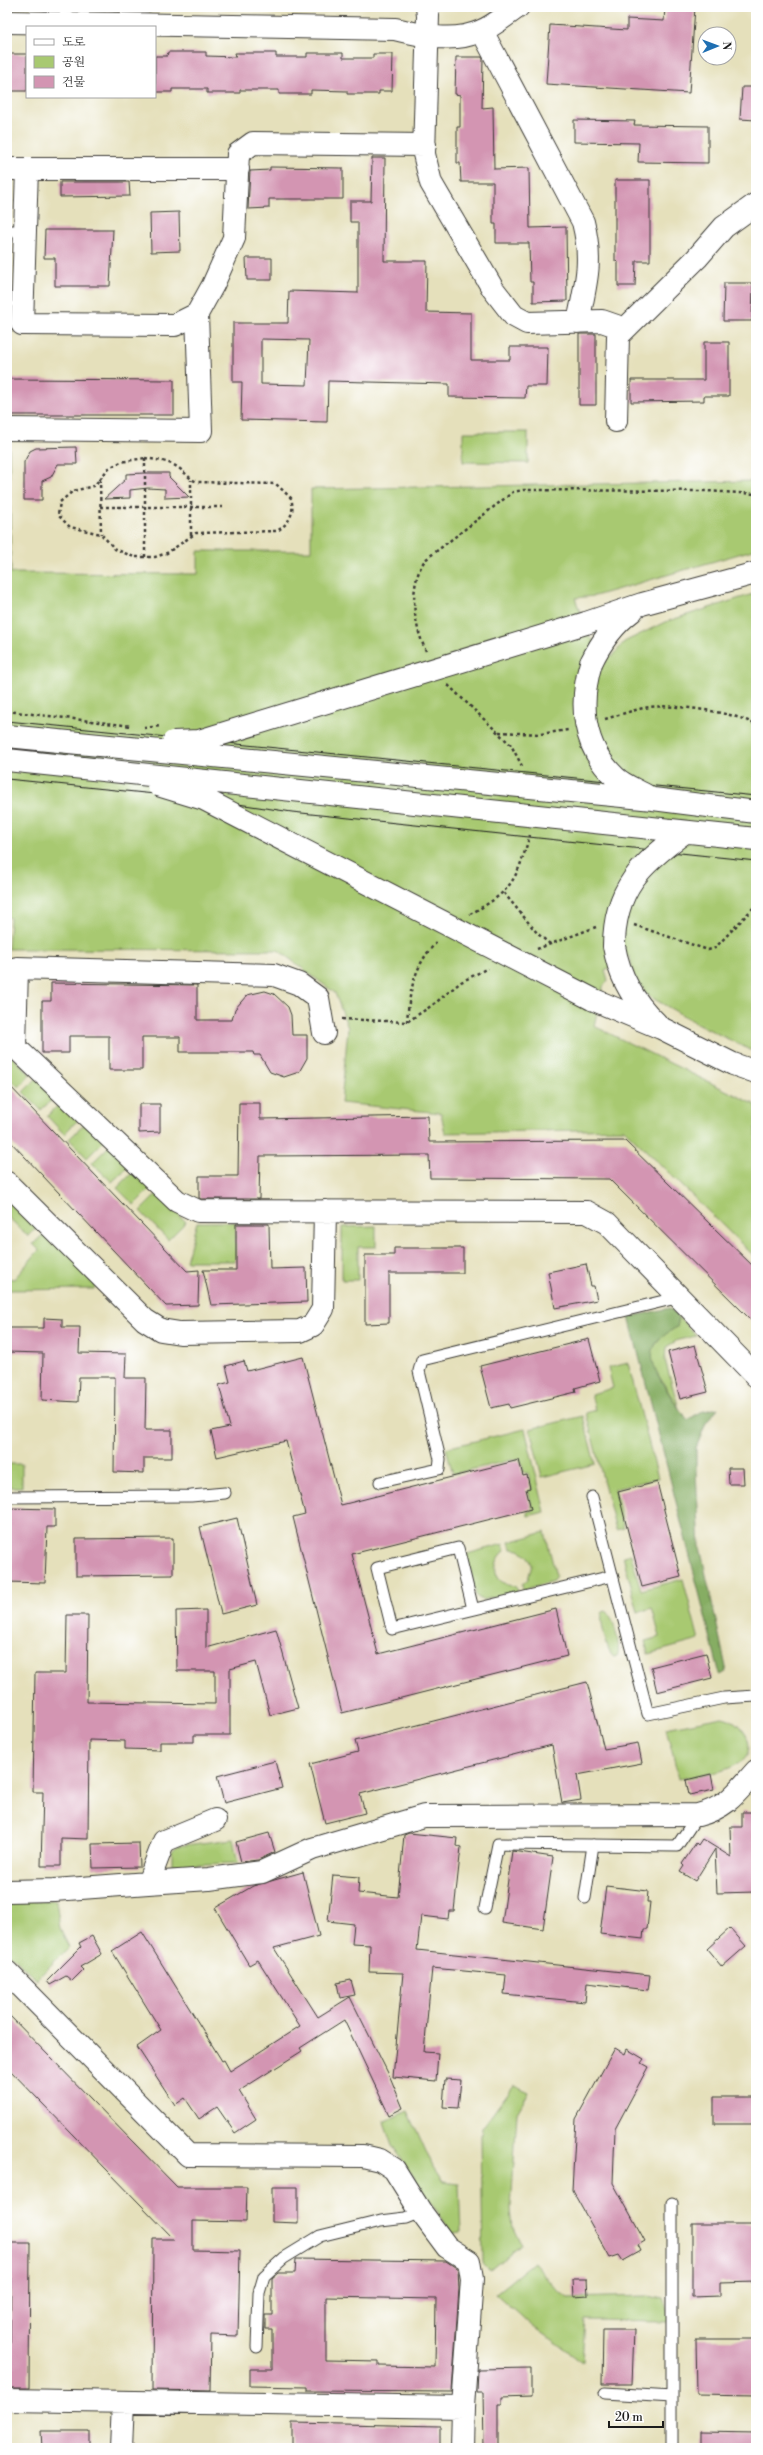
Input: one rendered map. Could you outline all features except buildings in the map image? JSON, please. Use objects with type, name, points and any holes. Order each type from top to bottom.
[{"type":"main road","points":[[426,7],[428,36],[424,145],[431,183],[493,289],[514,316],[527,323],[602,321],[625,329]]},
{"type":"main road","points":[[7,22],[395,30],[428,36],[452,38],[482,31],[518,7]]},
{"type":"main road","points":[[482,31],[583,222],[589,244],[589,271],[578,322]]},
{"type":"main road","points":[[7,429],[201,431],[197,314],[214,285],[234,238],[238,154],[253,143],[424,145]]},
{"type":"main road","points":[[197,314],[175,325],[22,324],[15,231],[17,169],[238,168]]},
{"type":"main road","points":[[616,421],[618,336],[697,258],[724,226],[756,204]]},
{"type":"main road","points":[[111,746],[199,741],[586,623],[642,604],[756,573]]},
{"type":"main road","points":[[642,604],[620,619],[608,632],[591,663],[585,683],[583,702],[585,724],[591,742],[602,762],[616,778],[653,799]]},
{"type":"main road","points":[[7,736],[653,799],[756,812]]},
{"type":"main road","points":[[7,760],[756,839]]},
{"type":"main road","points":[[111,770],[204,799],[592,999],[661,1028],[733,1064],[756,1072]]},
{"type":"main road","points":[[661,1028],[632,995],[617,963],[614,946],[614,927],[618,908],[626,890],[646,865],[664,848],[685,832]]},
{"type":"main road","points":[[324,1033],[318,998],[299,984],[274,975],[17,968],[11,1046],[178,1201],[185,1205],[198,1211],[587,1212],[607,1223],[756,1376]]},
{"type":"main road","points":[[733,1064],[756,1080]]},
{"type":"main road","points":[[7,1183],[145,1320],[161,1330],[180,1333],[300,1331],[313,1324],[323,1309],[325,1211]]},
{"type":"main road","points":[[7,1891],[54,1890],[148,1884],[209,1879],[262,1872],[312,1849],[424,1816],[698,1815],[714,1811],[727,1802],[756,1771]]},
{"type":"main road","points":[[148,1884],[164,1841],[215,1820]]},
{"type":"main road","points":[[7,1972],[188,2155],[363,2156],[380,2160],[394,2169],[420,2212],[447,2247],[469,2261],[472,2279],[463,2407],[462,2448]]},
{"type":"main road","points":[[7,2400],[463,2407]]},
{"type":"main road","points":[[121,2448],[123,2402]]},
{"type":"lane","points":[[380,1482],[439,1469],[440,1459],[419,1370],[422,1360],[680,1297]]},
{"type":"lane","points":[[7,1497],[191,1496],[225,1493]]},
{"type":"lane","points":[[592,1497],[648,1714],[724,1698],[756,1696]]},
{"type":"lane","points":[[473,1609],[458,1548],[377,1568],[392,1629],[612,1576]]},
{"type":"lane","points":[[485,1908],[498,1844],[677,1846],[698,1815]]},
{"type":"lane","points":[[586,1898],[593,1845]]},
{"type":"lane","points":[[672,2203],[672,2448]]},
{"type":"lane","points":[[257,2347],[259,2293],[264,2276],[284,2258],[320,2236],[381,2220],[406,2218],[420,2212]]},
{"type":"lane","points":[[605,2393],[672,2396]]},
{"type":"path","points":[[145,458],[145,557]]},
{"type":"path","points":[[145,458],[175,466],[192,480],[276,484],[287,493],[293,505],[289,520],[277,531],[196,532],[167,553],[145,557],[123,554],[101,534],[74,528],[64,522],[58,515],[60,502],[65,496],[73,491],[94,486],[109,468],[121,462],[145,458]]},
{"type":"path","points":[[100,479],[101,534]]},
{"type":"path","points":[[191,535],[192,480]]},
{"type":"path","points":[[420,655],[427,653],[417,625],[415,605],[418,570],[425,560],[513,492],[523,490],[706,490],[756,494]]},
{"type":"path","points":[[100,507],[226,507]]},
{"type":"path","points":[[445,682],[511,744],[524,768]]},
{"type":"path","points":[[600,721],[634,711],[665,706],[746,718],[756,725]]},
{"type":"path","points":[[7,711],[145,728],[169,725]]},
{"type":"path","points":[[498,732],[540,734],[575,728]]},
{"type":"path","points":[[466,916],[494,901],[504,893],[517,877],[531,828]]},
{"type":"path","points":[[504,893],[538,934],[550,944]]},
{"type":"path","points":[[407,1022],[408,1005],[420,963],[426,953],[439,940]]},
{"type":"green space","points":[[463,432],[528,432],[528,463],[463,462]]},
{"type":"green space","points":[[7,447],[9,447],[11,573],[198,574],[198,551],[311,551],[311,489],[756,481],[756,549],[595,596],[575,598],[589,637],[612,657],[624,642],[665,622],[756,593],[756,1053],[700,1025],[647,995],[633,974],[630,956],[605,970],[608,980],[603,987],[594,1026],[756,1105],[756,1258],[624,1129],[445,1133],[441,1113],[341,1103],[348,1028],[335,993],[278,950],[8,949],[10,918],[7,917]]},
{"type":"green space","points":[[7,1052],[30,1074],[19,1087],[7,1077]]},
{"type":"green space","points":[[41,1074],[59,1093],[41,1110],[23,1092]]},
{"type":"green space","points":[[65,1099],[82,1116],[64,1134],[47,1116]]},
{"type":"green space","points":[[87,1122],[105,1140],[87,1158],[69,1139]]},
{"type":"green space","points":[[110,1145],[130,1165],[112,1182],[92,1163]]},
{"type":"green space","points":[[135,1170],[152,1187],[134,1205],[117,1188]]},
{"type":"green space","points":[[7,1192],[39,1224],[28,1236],[7,1216]]},
{"type":"green space","points":[[158,1193],[186,1222],[168,1240],[140,1211]]},
{"type":"green space","points":[[197,1222],[236,1222],[236,1261],[186,1261]]},
{"type":"green space","points":[[376,1226],[376,1247],[358,1247],[358,1280],[342,1280],[342,1227]]},
{"type":"green space","points":[[46,1232],[96,1283],[94,1289],[7,1290],[7,1278],[14,1279],[39,1250],[33,1244]]},
{"type":"green space","points":[[670,1308],[679,1317],[677,1327],[667,1333],[655,1345],[652,1358],[654,1366],[663,1384],[688,1420],[700,1412],[718,1408],[706,1423],[696,1448],[696,1472],[700,1547],[727,1672],[720,1675],[629,1317]]},
{"type":"green space","points":[[679,1317],[696,1336],[678,1340],[666,1347],[665,1360],[679,1409],[651,1363],[653,1348],[664,1334],[677,1327]]},
{"type":"green space","points":[[628,1363],[658,1478],[615,1489],[624,1528],[616,1530],[586,1413],[595,1410],[591,1394],[613,1388],[608,1368]]},
{"type":"green space","points":[[583,1416],[595,1464],[542,1477],[530,1429]]},
{"type":"green space","points":[[525,1429],[545,1512],[528,1516],[527,1512],[533,1510],[528,1491],[532,1489],[528,1473],[524,1473],[520,1458],[453,1474],[446,1448]]},
{"type":"green space","points":[[7,1464],[22,1464],[22,1487],[7,1487]]},
{"type":"green space","points":[[545,1532],[556,1576],[553,1581],[523,1590],[522,1584],[528,1579],[532,1565],[529,1558],[524,1553],[511,1549],[509,1542]]},
{"type":"green space","points":[[503,1544],[505,1551],[497,1562],[496,1573],[503,1582],[516,1586],[518,1592],[482,1600],[476,1596],[467,1554]]},
{"type":"green space","points":[[631,1554],[641,1590],[683,1579],[699,1640],[648,1654],[645,1641],[660,1637],[652,1608],[638,1612],[623,1556]]},
{"type":"green space","points":[[606,1611],[614,1625],[618,1640],[618,1652],[617,1656],[614,1657],[609,1650],[603,1628],[602,1615],[603,1612]]},
{"type":"green space","points":[[722,1717],[730,1719],[736,1723],[746,1735],[749,1747],[746,1756],[738,1764],[727,1769],[701,1776],[679,1779],[666,1728]]},
{"type":"green space","points":[[233,1839],[238,1863],[172,1865],[172,1851],[177,1846]]},
{"type":"green space","points":[[56,1900],[60,1929],[69,1947],[37,1979],[7,1952],[7,1901]]},
{"type":"green space","points":[[514,2085],[529,2092],[517,2113],[511,2209],[513,2227],[521,2244],[490,2270],[483,2263],[482,2128]]},
{"type":"green space","points":[[408,2111],[433,2167],[443,2182],[459,2184],[461,2232],[452,2233],[392,2145],[384,2122]]},
{"type":"green space","points":[[534,2262],[560,2293],[568,2298],[648,2296],[664,2299],[668,2309],[669,2321],[585,2320],[582,2362],[532,2326],[496,2293]]},
{"type":"tram line","points":[[7,721],[756,796]]},
{"type":"tram line","points":[[7,779],[204,799],[292,812],[756,861]]}]
